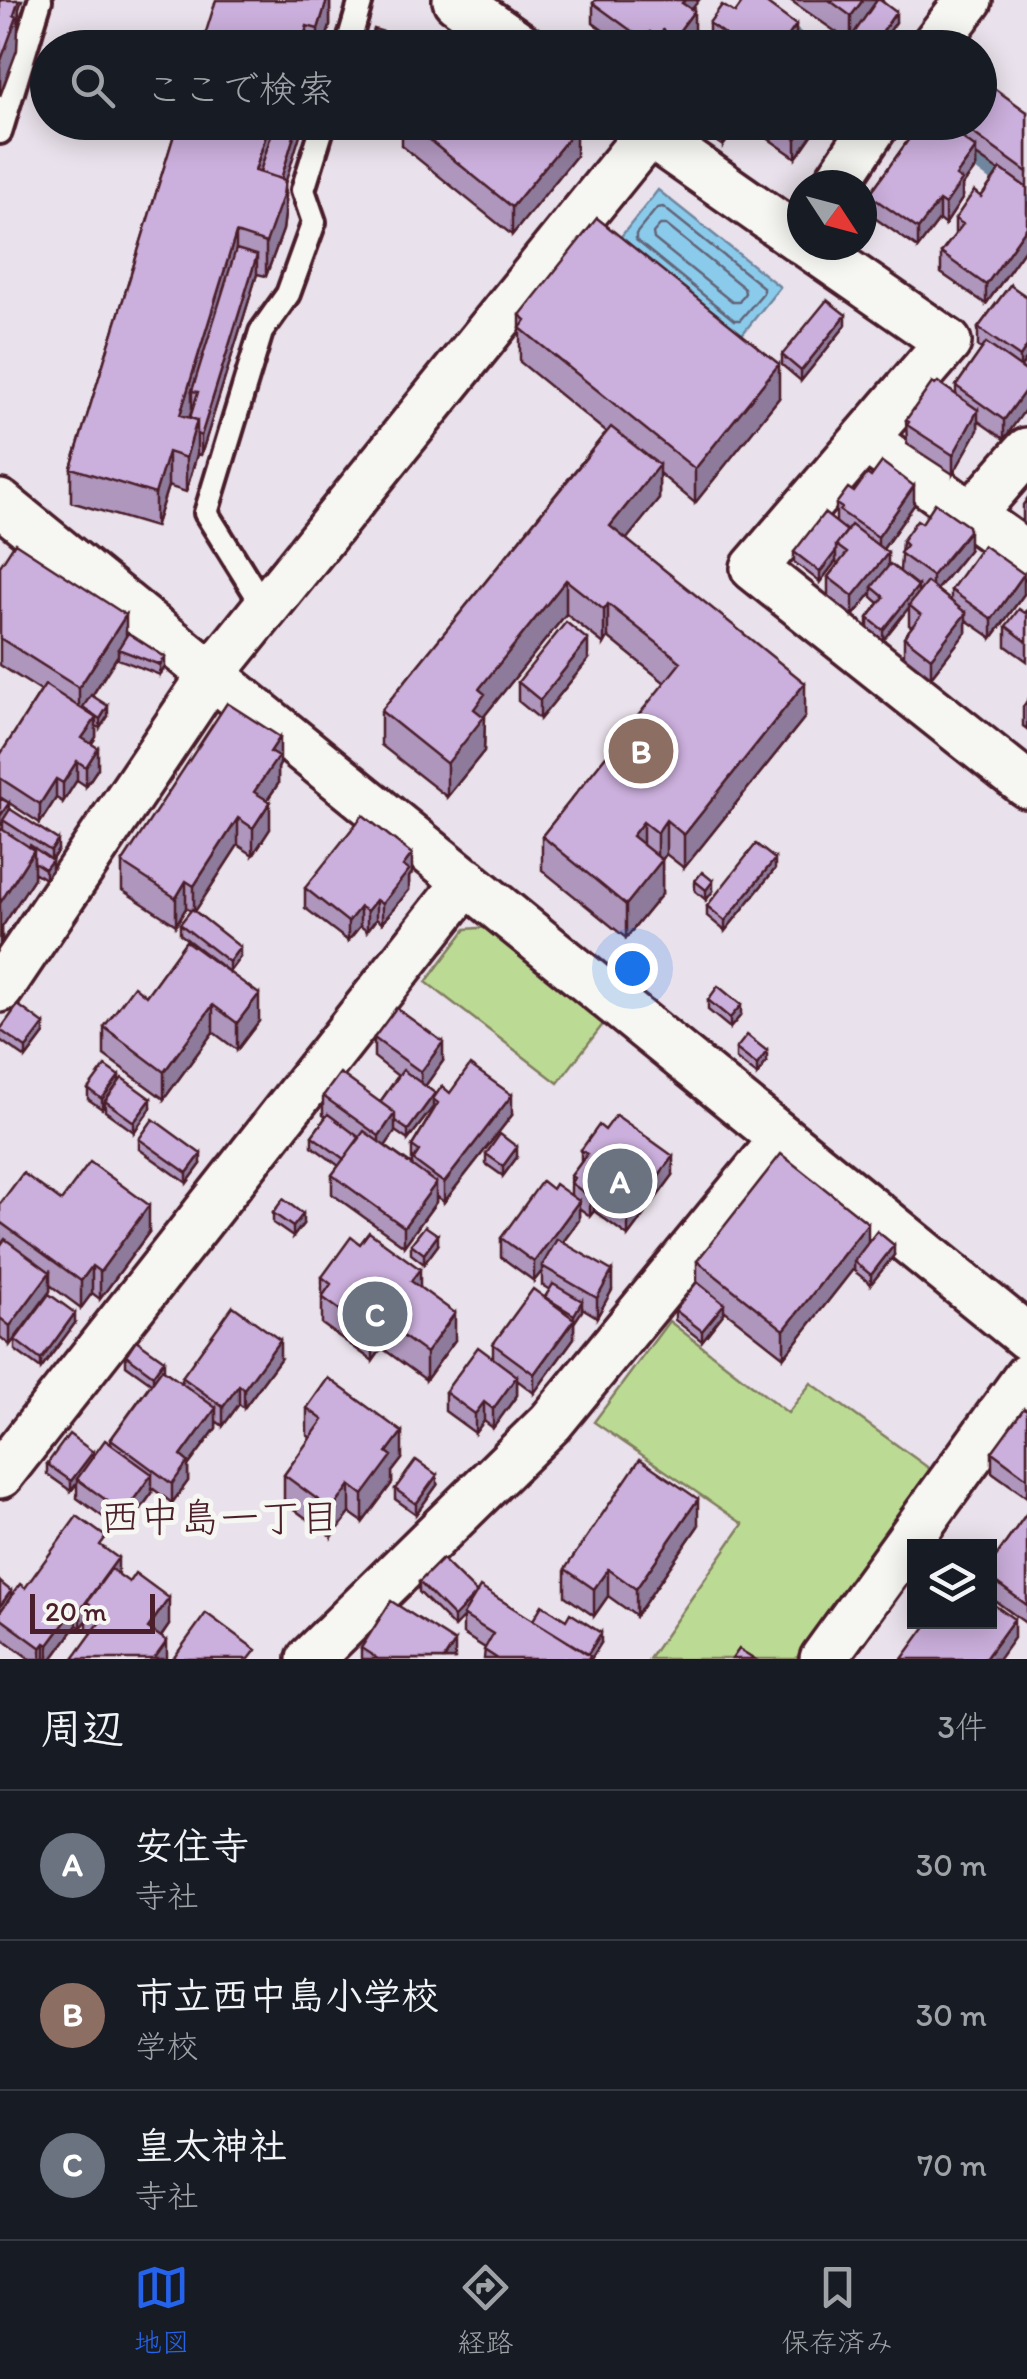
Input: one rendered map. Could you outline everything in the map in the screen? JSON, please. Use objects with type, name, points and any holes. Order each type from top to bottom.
[{"type":"street","points":[[456,0],[498,30]]},
{"type":"street","points":[[946,30],[969,0]]},
{"type":"street","points":[[0,989],[212,674],[631,140]]},
{"type":"street","points":[[657,140],[787,229]]},
{"type":"street","points":[[845,170],[865,140]]},
{"type":"street","points":[[831,260],[948,342],[754,568],[1027,786]]},
{"type":"street","points":[[865,439],[1027,555]]},
{"type":"street","points":[[971,515],[1027,450]]},
{"type":"street","points":[[0,503],[1027,1337]]},
{"type":"street","points":[[0,1475],[467,881]]},
{"type":"street","points":[[310,1659],[551,1422],[783,1139]]},
{"type":"street","points":[[823,1659],[1027,1377]]},
{"type":"lane","points":[[31,30],[40,0]]},
{"type":"lane","points":[[352,30],[361,0]]},
{"type":"lane","points":[[0,132],[30,33]]},
{"type":"lane","points":[[265,608],[206,513],[261,332],[288,294],[314,222],[303,190],[318,140]]},
{"type":"green space","points":[[491,927],[607,1019],[558,1083],[426,982],[466,929]]},
{"type":"green space","points":[[669,1321],[788,1413],[811,1383],[930,1469],[796,1659],[649,1659],[743,1524],[594,1422]]},
{"type":"water","points":[[658,190],[780,287],[740,337],[619,239]]},
{"type":"building","points":[[0,0],[19,0],[0,63]]},
{"type":"building","points":[[216,0],[327,0],[318,29],[307,26],[306,30],[207,30]]},
{"type":"building","points":[[685,0],[682,3],[694,11],[680,30],[630,30],[593,3]]},
{"type":"building","points":[[744,0],[762,0],[796,25],[793,30],[719,30],[709,23],[722,5],[735,13]]},
{"type":"building","points":[[829,0],[863,0],[851,16]]},
{"type":"building","points":[[877,0],[896,12],[884,30],[856,30]]},
{"type":"building","points":[[997,90],[1027,112],[1027,172],[983,140],[997,140]]},
{"type":"building","points":[[172,140],[264,140],[255,171],[285,180],[283,196],[266,243],[236,233],[180,415],[197,420],[186,458],[168,452],[155,494],[71,468]]},
{"type":"building","points":[[270,140],[293,140],[281,179],[260,172]]},
{"type":"building","points":[[429,140],[567,140],[512,207]]},
{"type":"building","points":[[908,140],[965,140],[976,148],[956,176],[962,180],[945,205],[939,201],[918,229],[877,201],[877,184]]},
{"type":"building","points":[[1001,169],[1027,188],[1027,227],[986,285],[941,253],[963,224],[955,219],[974,191],[981,197]]},
{"type":"building","points":[[597,218],[779,364],[695,469],[520,328],[526,320],[520,315]]},
{"type":"building","points":[[236,249],[257,255],[201,436],[197,434],[197,420],[190,418],[198,392],[192,391]]},
{"type":"building","points":[[1010,285],[1027,297],[1027,346],[1020,357],[978,328]]},
{"type":"building","points":[[827,300],[846,315],[801,371],[782,355]]},
{"type":"building","points":[[986,343],[1027,372],[1027,388],[1004,420],[956,386]]},
{"type":"building","points":[[938,382],[978,410],[953,455],[907,425],[906,420],[932,383]]},
{"type":"building","points":[[611,427],[659,465],[610,526],[805,683],[684,835],[666,820],[657,833],[643,822],[632,836],[662,860],[626,905],[542,836],[681,662],[608,604],[604,610],[566,580],[479,689],[485,694],[474,709],[484,717],[447,764],[381,711]]},
{"type":"building","points":[[882,462],[914,486],[878,537],[840,511],[842,508],[836,504],[848,488],[854,492]]},
{"type":"building","points":[[935,503],[968,526],[969,531],[932,576],[900,553],[906,545],[902,541],[917,520],[922,523]]},
{"type":"building","points":[[824,513],[847,531],[820,572],[794,552]]},
{"type":"building","points":[[851,525],[888,553],[853,596],[828,577],[847,553],[836,545]]},
{"type":"building","points":[[15,543],[126,615],[79,688],[0,638],[0,566]]},
{"type":"building","points":[[983,545],[1024,574],[992,619],[951,590]]},
{"type":"building","points":[[890,564],[918,586],[883,630],[868,618],[884,597],[872,587]]},
{"type":"building","points":[[927,582],[966,613],[931,658],[904,637],[921,615],[909,605]]},
{"type":"building","points":[[1019,609],[1027,611],[1027,642],[1006,626]]},
{"type":"building","points":[[566,622],[588,640],[540,700],[518,682]]},
{"type":"building","points":[[128,633],[165,657],[160,665],[118,649]]},
{"type":"building","points":[[45,685],[96,718],[82,738],[98,748],[86,767],[77,761],[63,783],[56,779],[40,804],[0,778],[0,755]]},
{"type":"building","points":[[91,695],[108,706],[100,719],[83,707]]},
{"type":"building","points":[[227,703],[280,737],[270,752],[278,757],[254,792],[270,802],[253,828],[238,818],[194,886],[186,881],[176,898],[122,863]]},
{"type":"building","points":[[0,798],[9,803],[0,816]]},
{"type":"building","points":[[10,809],[58,840],[51,851],[3,820]]},
{"type":"building","points":[[363,815],[412,854],[403,866],[409,870],[382,904],[376,900],[367,911],[360,907],[348,922],[305,888]]},
{"type":"building","points":[[0,828],[34,850],[0,903]]},
{"type":"building","points":[[756,844],[775,859],[725,921],[707,906]]},
{"type":"building","points":[[30,845],[52,860],[45,869],[34,862]]},
{"type":"building","points":[[702,872],[713,881],[706,890],[695,881]]},
{"type":"building","points":[[192,909],[240,947],[229,962],[180,924]]},
{"type":"building","points":[[186,941],[259,994],[237,1023],[213,1005],[164,1072],[104,1027],[134,986],[146,996]]},
{"type":"building","points":[[718,986],[741,1005],[730,1018],[708,1000]]},
{"type":"building","points":[[18,1005],[44,1024],[26,1048],[0,1030]]},
{"type":"building","points":[[396,1008],[443,1042],[421,1072],[374,1038]]},
{"type":"building","points":[[747,1035],[767,1051],[757,1065],[736,1049]]},
{"type":"building","points":[[470,1065],[512,1095],[444,1183],[413,1160],[419,1151],[412,1146],[438,1103],[433,1099],[442,1086],[450,1093]]},
{"type":"building","points":[[105,1066],[119,1076],[102,1099],[88,1089]]},
{"type":"building","points":[[403,1070],[435,1093],[408,1130],[380,1102]]},
{"type":"building","points":[[340,1073],[395,1113],[379,1136],[323,1096]]},
{"type":"building","points":[[122,1078],[151,1099],[134,1122],[105,1101]]},
{"type":"building","points":[[328,1114],[360,1138],[344,1159],[312,1136]]},
{"type":"building","points":[[616,1115],[673,1156],[628,1217],[594,1192],[590,1197],[571,1183],[571,1176],[587,1154],[581,1150],[599,1125],[605,1130]]},
{"type":"building","points":[[153,1119],[201,1154],[187,1173],[139,1139]]},
{"type":"building","points":[[364,1131],[436,1183],[404,1227],[332,1175]]},
{"type":"building","points":[[500,1134],[517,1147],[503,1166],[486,1154]]},
{"type":"building","points":[[781,1154],[868,1223],[784,1330],[697,1261]]},
{"type":"building","points":[[90,1162],[149,1205],[100,1272],[92,1266],[81,1281],[0,1222],[0,1204],[23,1173],[61,1201]]},
{"type":"building","points":[[542,1181],[552,1189],[555,1184],[579,1201],[534,1262],[501,1238]]},
{"type":"building","points":[[283,1199],[303,1214],[293,1227],[273,1213]]},
{"type":"building","points":[[425,1226],[438,1235],[424,1254],[411,1244]]},
{"type":"building","points":[[877,1231],[894,1245],[871,1275],[854,1261]]},
{"type":"building","points":[[369,1232],[420,1269],[411,1281],[455,1313],[426,1353],[382,1321],[373,1334],[322,1297],[331,1284],[322,1277],[351,1237],[360,1244]]},
{"type":"building","points":[[5,1239],[50,1272],[10,1326],[0,1318],[0,1246]]},
{"type":"building","points":[[557,1239],[612,1271],[597,1298],[542,1266]]},
{"type":"building","points":[[697,1282],[724,1304],[702,1331],[675,1310]]},
{"type":"building","points":[[553,1284],[582,1301],[574,1315],[545,1297]]},
{"type":"building","points":[[533,1289],[574,1319],[534,1374],[493,1344]]},
{"type":"building","points":[[49,1294],[75,1313],[41,1360],[15,1340]]},
{"type":"building","points":[[233,1306],[280,1340],[244,1389],[239,1385],[223,1407],[182,1377]]},
{"type":"building","points":[[136,1340],[164,1360],[153,1375],[126,1355]]},
{"type":"building","points":[[478,1347],[517,1376],[493,1409],[484,1402],[475,1414],[445,1392]]},
{"type":"building","points":[[162,1369],[216,1408],[181,1456],[188,1462],[172,1484],[111,1439]]},
{"type":"building","points":[[328,1378],[402,1432],[387,1452],[392,1456],[363,1495],[350,1485],[332,1510],[284,1475],[323,1420],[307,1408]]},
{"type":"building","points":[[1024,1408],[1027,1410],[1027,1478],[992,1452]]},
{"type":"building","points":[[69,1434],[93,1452],[71,1481],[47,1464]]},
{"type":"building","points":[[105,1440],[152,1474],[124,1513],[77,1479]]},
{"type":"building","points":[[640,1459],[698,1499],[636,1589],[608,1569],[594,1589],[565,1569]]},
{"type":"building","points":[[416,1460],[437,1475],[416,1504],[395,1489]]},
{"type":"building","points":[[1027,1513],[1027,1605],[997,1583],[997,1555]]},
{"type":"building","points":[[77,1516],[106,1537],[100,1545],[118,1558],[81,1609],[77,1606],[48,1645],[45,1643],[41,1648],[0,1618],[0,1612],[20,1584],[25,1588]]},
{"type":"building","points":[[442,1559],[477,1593],[454,1617],[419,1582]]},
{"type":"building","points":[[111,1569],[129,1582],[135,1573],[169,1598],[148,1628],[167,1641],[154,1659],[73,1659],[105,1615],[87,1602]]},
{"type":"building","points":[[0,1582],[11,1591],[0,1606]]},
{"type":"building","points":[[480,1587],[590,1656],[498,1659],[484,1650],[493,1634],[463,1615]]},
{"type":"building","points":[[391,1601],[455,1642],[444,1659],[378,1659],[361,1648]]},
{"type":"building","points":[[542,1605],[566,1620],[570,1613],[601,1633],[588,1654],[533,1620]]},
{"type":"building","points":[[997,1607],[1014,1619],[985,1659],[902,1659],[924,1629],[997,1629]]},
{"type":"building","points":[[206,1613],[256,1650],[249,1659],[173,1659]]},
{"type":"building","points":[[739,1649],[755,1659],[732,1659]]},
{"type":"waterway","points":[[965,154],[1027,201]]},
{"type":"place","name":"市立西中島小学校","points":[[641,751]]},
{"type":"place","name":"安住寺","points":[[620,1181]]},
{"type":"place","name":"皇太神社","points":[[375,1314]]},
{"type":"district","name":"西中島一丁目","points":[[220,1517]]}]
